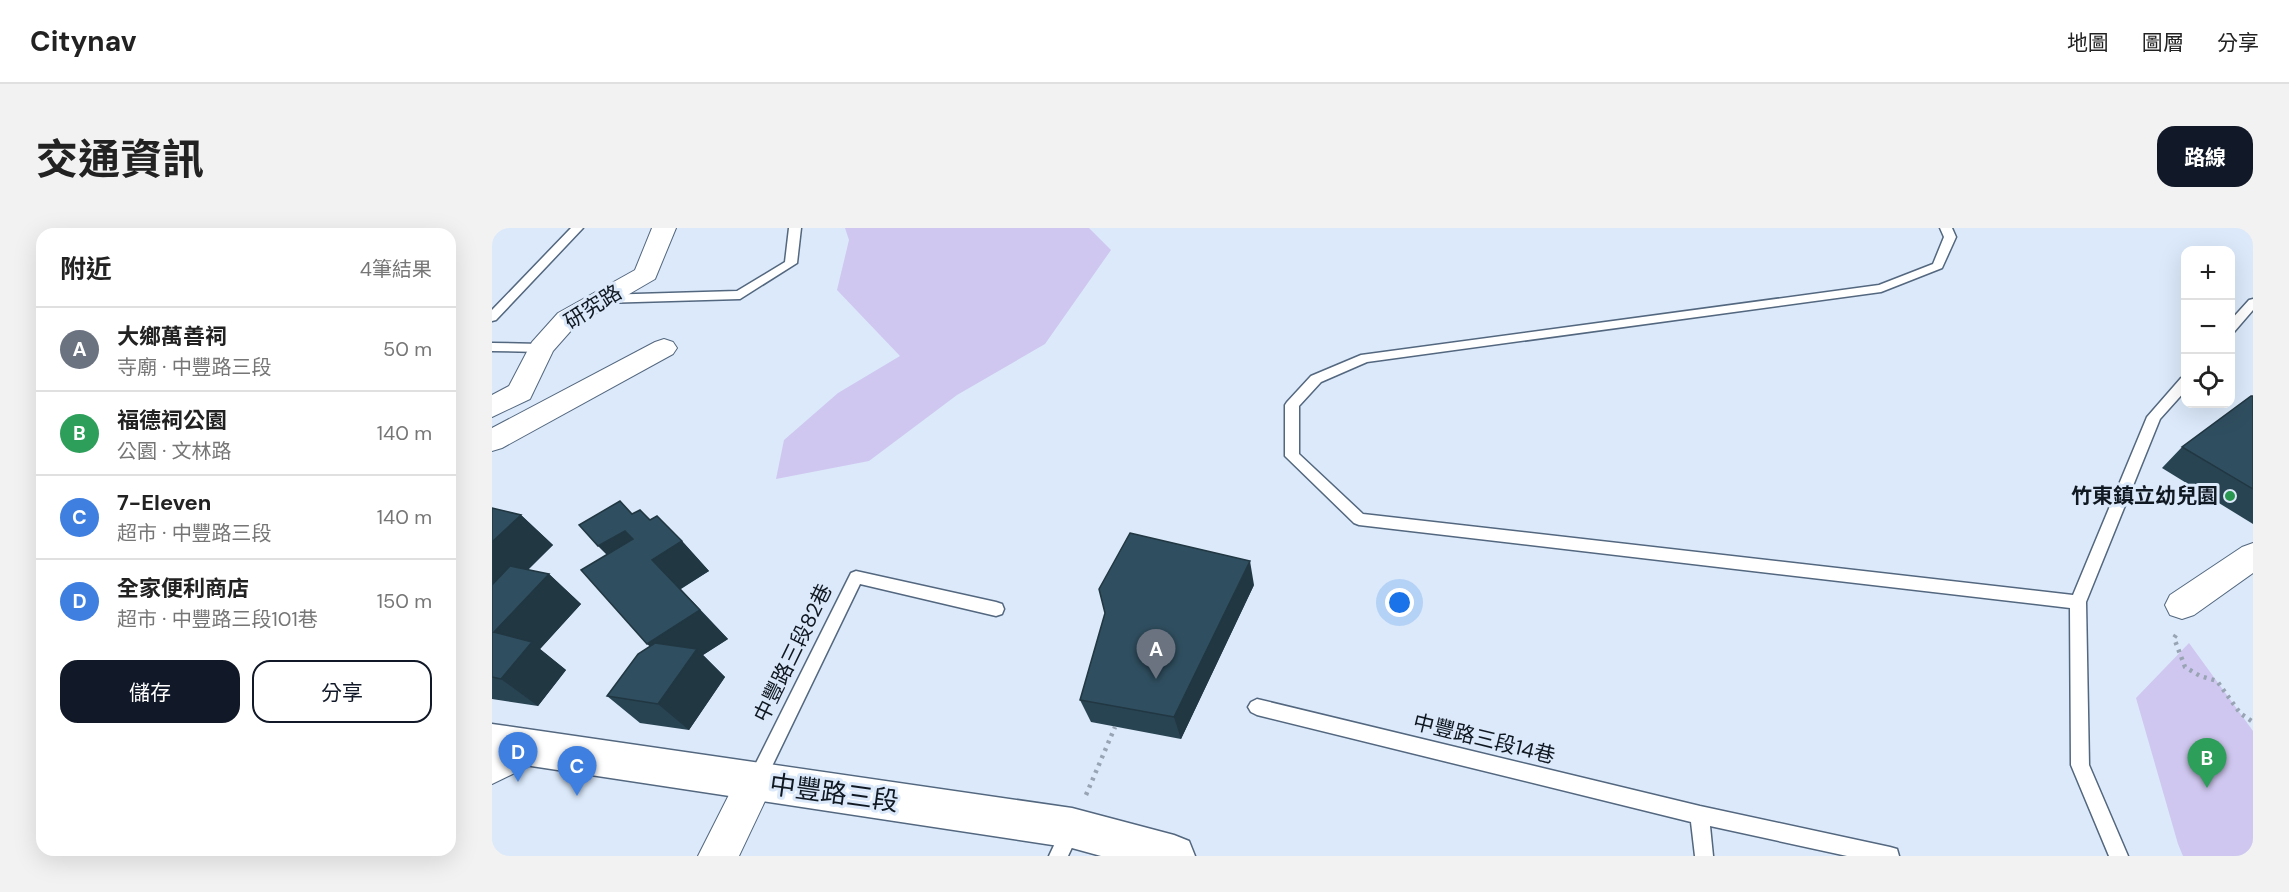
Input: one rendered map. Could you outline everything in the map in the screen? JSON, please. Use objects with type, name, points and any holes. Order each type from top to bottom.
[{"type":"main road","name":"中豐路三段","points":[[492,742],[756,782],[1065,842],[1174,856]]},
{"type":"street","name":"研究路","points":[[492,407],[520,393],[541,348],[567,319],[646,274],[664,228]]},
{"type":"street","points":[[492,441],[664,348]]},
{"type":"street","points":[[2182,605],[2253,556]]},
{"type":"street","points":[[492,767],[531,747]]},
{"type":"street","points":[[718,856],[756,782]]},
{"type":"lane","points":[[492,317],[577,228]]},
{"type":"lane","points":[[602,299],[740,295],[791,263],[795,228]]},
{"type":"lane","points":[[1946,228],[1950,237],[1938,266],[1881,288],[1365,358],[1316,379],[1292,405],[1292,456],[1359,519],[2079,602]]},
{"type":"lane","points":[[2235,323],[2253,303]]},
{"type":"lane","points":[[492,347],[541,348]]},
{"type":"lane","points":[[2119,856],[2080,765],[2079,602],[2154,417],[2181,387]]},
{"type":"lane","name":"中豐路三段82巷","points":[[756,782],[856,577],[996,609]]},
{"type":"lane","name":"中豐路三段14巷","points":[[1257,707],[1700,815],[1890,856]]},
{"type":"lane","points":[[1700,815],[1704,856]]},
{"type":"path","points":[[2182,605],[2171,624],[2178,631],[2174,638],[2185,667],[2200,676],[2217,681],[2240,713],[2253,722]]},
{"type":"path","points":[[1065,842],[1115,727]]},
{"type":"shaded area","points":[[845,228],[1089,228],[1111,250],[1045,344],[957,395],[869,461],[776,479],[784,440],[838,393],[900,356],[837,290],[849,240]]},
{"type":"shaded area","points":[[2189,643],[2253,731],[2253,856],[2183,856],[2178,844],[2136,698]]},
{"type":"building","points":[[2253,396],[2253,489],[2182,447]]},
{"type":"building","points":[[620,501],[632,514],[640,510],[650,520],[657,516],[682,541],[652,560],[700,610],[647,644],[581,570],[633,539],[625,531],[598,546],[579,525]]},
{"type":"building","points":[[492,508],[521,515],[492,542]]},
{"type":"building","points":[[1130,533],[1250,561],[1174,717],[1080,700],[1105,613],[1099,589]]},
{"type":"building","points":[[510,566],[549,574],[494,632],[532,642],[501,679],[492,677],[492,585]]},
{"type":"building","points":[[655,643],[697,649],[658,704],[607,696],[638,654]]},
{"type":"place","name":"竹東鎮立幼兒園","points":[[2230,496]]},
{"type":"place","name":"大鄉萬善祠","points":[[1156,679]]},
{"type":"place","name":"全家便利商店","points":[[518,782]]},
{"type":"place","name":"福德祠公園","points":[[2207,788]]},
{"type":"place","name":"7-Eleven","points":[[577,796]]}]
